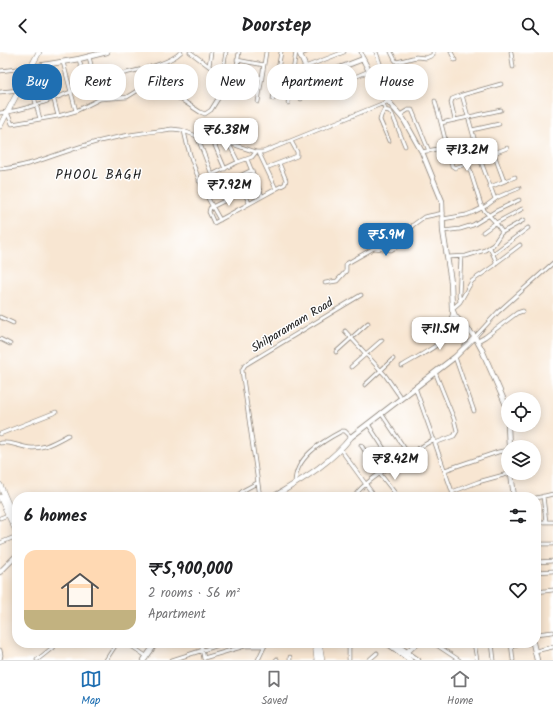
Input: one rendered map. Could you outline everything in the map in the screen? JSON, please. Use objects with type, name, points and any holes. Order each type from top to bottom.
[{"type":"main road","points":[[33,64],[39,52]]},
{"type":"main road","points":[[0,126],[14,100]]},
{"type":"main road","points":[[0,485],[12,513]]},
{"type":"main road","points":[[0,497],[12,524]]},
{"type":"main road","points":[[316,648],[317,660]]},
{"type":"main road","points":[[320,648],[322,660]]},
{"type":"street","points":[[51,64],[107,52]]},
{"type":"street","points":[[126,73],[168,61],[181,52]]},
{"type":"street","points":[[190,52],[207,64]]},
{"type":"street","points":[[210,64],[211,52]]},
{"type":"street","points":[[224,64],[226,52]]},
{"type":"street","points":[[237,64],[239,52]]},
{"type":"street","points":[[258,102],[266,52]]},
{"type":"street","points":[[275,52],[280,52],[278,64]]},
{"type":"street","points":[[299,53],[306,52]]},
{"type":"street","points":[[319,64],[344,52]]},
{"type":"street","points":[[361,52],[365,64]]},
{"type":"street","points":[[376,52],[380,64]]},
{"type":"street","points":[[391,52],[394,60],[397,62],[416,57],[432,57],[433,52]]},
{"type":"street","points":[[419,52],[421,57]]},
{"type":"street","points":[[451,52],[455,60]]},
{"type":"street","points":[[511,52],[513,67]]},
{"type":"street","points":[[299,53],[304,64]]},
{"type":"street","points":[[288,103],[299,53]]},
{"type":"street","points":[[89,57],[91,64]]},
{"type":"street","points":[[79,59],[80,64]]},
{"type":"street","points":[[350,64],[363,59]]},
{"type":"street","points":[[238,60],[264,64]]},
{"type":"street","points":[[63,62],[70,88]]},
{"type":"street","points":[[0,70],[12,69]]},
{"type":"street","points":[[455,120],[451,101],[454,98],[501,84]]},
{"type":"street","points":[[126,97],[140,89],[168,91],[205,114],[211,110],[217,100]]},
{"type":"street","points":[[0,92],[12,91]]},
{"type":"street","points":[[462,95],[476,145]]},
{"type":"street","points":[[35,100],[40,120]]},
{"type":"street","points":[[0,113],[48,100]]},
{"type":"street","points":[[54,100],[58,116]]},
{"type":"street","points":[[73,100],[76,110]]},
{"type":"street","points":[[7,112],[12,124],[58,116],[98,100]]},
{"type":"street","points":[[200,181],[238,162],[252,157],[258,152],[269,150],[388,101],[400,115],[422,152],[442,201],[443,231],[448,258],[453,311],[476,339],[501,393]]},
{"type":"street","points":[[435,101],[452,166],[458,168],[507,148]]},
{"type":"street","points":[[383,104],[385,108],[380,120],[389,141]]},
{"type":"street","points":[[384,110],[390,111],[392,114],[404,146]]},
{"type":"street","points":[[400,115],[408,110],[412,110],[429,151]]},
{"type":"street","points":[[441,123],[500,110]]},
{"type":"street","points":[[472,130],[498,124]]},
{"type":"street","points":[[0,169],[17,167],[86,145],[121,137],[176,129],[213,141],[247,148],[258,152],[276,189]]},
{"type":"street","points":[[184,131],[191,161],[212,207],[220,220]]},
{"type":"street","points":[[197,136],[224,201]]},
{"type":"street","points":[[266,168],[297,156],[297,152],[291,140]]},
{"type":"street","points":[[213,141],[225,169]]},
{"type":"street","points":[[229,144],[238,162]]},
{"type":"street","points":[[422,152],[447,147]]},
{"type":"street","points":[[494,154],[504,181]]},
{"type":"street","points":[[247,159],[262,196]]},
{"type":"street","points":[[480,159],[495,199]]},
{"type":"street","points":[[244,191],[210,208],[209,212],[214,223],[286,182],[279,163]]},
{"type":"street","points":[[468,164],[482,208],[502,232]]},
{"type":"street","points":[[218,187],[252,170]]},
{"type":"street","points":[[238,177],[249,203]]},
{"type":"street","points":[[490,187],[516,177]]},
{"type":"street","points":[[325,284],[337,281],[346,271],[346,264],[370,250],[374,248],[391,250],[398,246],[413,225],[424,217],[466,215],[518,188]]},
{"type":"street","points":[[443,231],[466,227],[479,222],[519,200]]},
{"type":"street","points":[[483,232],[522,209]]},
{"type":"street","points":[[448,258],[479,253],[490,248],[502,232],[524,220]]},
{"type":"street","points":[[493,254],[528,228]]},
{"type":"street","points":[[402,366],[445,338],[449,332],[450,319],[453,311],[460,302],[472,280],[490,269],[520,245]]},
{"type":"street","points":[[490,248],[496,263]]},
{"type":"street","points":[[460,302],[461,256]]},
{"type":"street","points":[[281,492],[316,470],[341,450],[351,438],[368,424],[455,357],[476,339],[498,312],[553,263]]},
{"type":"street","name":"Shilparamam Road","points":[[259,492],[242,370],[245,365],[362,295]]},
{"type":"street","points":[[476,339],[485,337],[523,311]]},
{"type":"street","points":[[0,317],[13,323]]},
{"type":"street","points":[[336,352],[368,323]]},
{"type":"street","points":[[345,331],[381,371],[401,398]]},
{"type":"street","points":[[0,339],[10,344]]},
{"type":"street","points":[[351,367],[382,340]]},
{"type":"street","points":[[455,357],[474,411]]},
{"type":"street","points":[[366,385],[393,359]]},
{"type":"street","points":[[435,372],[454,419],[457,431],[454,436],[435,443]]},
{"type":"street","points":[[415,387],[452,492],[478,482],[501,476]]},
{"type":"street","points":[[0,434],[56,412]]},
{"type":"street","points":[[382,413],[409,455]]},
{"type":"street","points":[[368,424],[394,464]]},
{"type":"street","points":[[295,483],[297,470],[312,450],[318,445],[342,431],[345,431],[351,438]]},
{"type":"street","points":[[0,443],[10,443],[33,448],[48,445],[68,435]]},
{"type":"street","points":[[356,492],[394,464],[434,439]]},
{"type":"street","points":[[361,445],[394,492]]},
{"type":"street","points":[[341,450],[371,492]]},
{"type":"street","points":[[444,470],[501,451]]},
{"type":"street","points":[[512,480],[513,492]]},
{"type":"street","points":[[242,492],[257,484]]},
{"type":"street","points":[[546,522],[543,496],[553,494]]},
{"type":"street","points":[[0,518],[8,515]]},
{"type":"street","points":[[541,522],[553,522]]},
{"type":"street","points":[[0,543],[12,537]]},
{"type":"street","points":[[541,544],[553,544]]},
{"type":"street","points":[[0,572],[12,560]]},
{"type":"street","points":[[541,562],[553,561]]},
{"type":"street","points":[[541,572],[553,571]]},
{"type":"street","points":[[541,591],[553,590]]},
{"type":"street","points":[[541,633],[553,632]]},
{"type":"street","points":[[535,651],[553,647]]},
{"type":"street","points":[[39,659],[52,648]]},
{"type":"street","points":[[106,660],[114,648]]},
{"type":"street","points":[[136,648],[145,658],[152,648]]},
{"type":"street","points":[[172,660],[209,648]]},
{"type":"street","points":[[203,650],[204,659],[242,648]]},
{"type":"street","points":[[258,660],[263,648]]},
{"type":"street","points":[[349,648],[350,660]]},
{"type":"street","points":[[394,648],[410,660]]},
{"type":"street","points":[[398,648],[404,656],[418,660]]},
{"type":"street","points":[[404,656],[411,648]]},
{"type":"street","points":[[441,648],[453,658],[459,660]]},
{"type":"street","points":[[475,648],[477,660]]},
{"type":"street","points":[[493,648],[494,660]]},
{"type":"street","points":[[512,648],[513,660]]},
{"type":"street","points":[[534,648],[537,660]]},
{"type":"street","points":[[0,650],[2,655],[0,660]]},
{"type":"street","points":[[369,660],[377,653]]},
{"type":"district","name":"PHOOL BAGH","points":[[99,174]]}]
